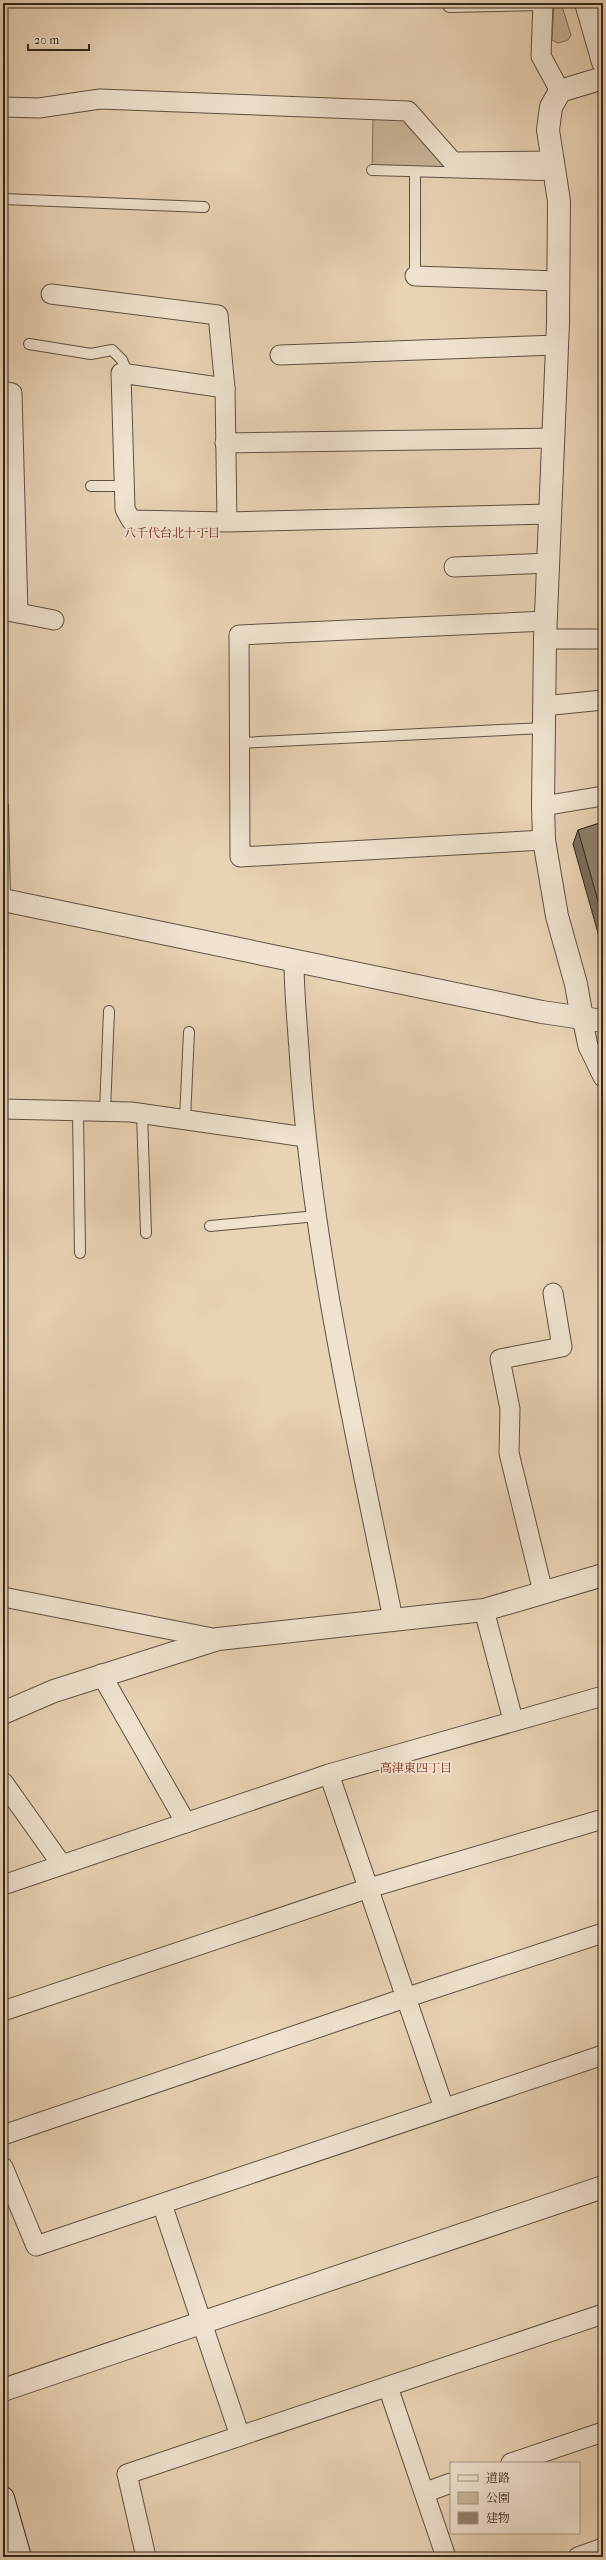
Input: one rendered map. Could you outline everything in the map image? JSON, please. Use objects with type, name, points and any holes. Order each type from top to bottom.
[{"type":"street","points":[[586,3],[603,62]]},
{"type":"street","points":[[543,4],[541,56],[560,91]]},
{"type":"street","points":[[603,78],[560,91],[552,107],[548,130],[547,168],[559,201],[557,345],[545,630],[543,728],[544,840],[557,916],[576,984],[593,1020],[588,1046],[603,1077]]},
{"type":"street","points":[[3,107],[39,108],[100,99],[408,111],[453,162],[547,168]]},
{"type":"street","points":[[415,276],[558,281]]},
{"type":"street","points":[[51,294],[218,315],[225,388],[226,522]]},
{"type":"street","points":[[280,355],[557,345]]},
{"type":"street","points":[[225,388],[121,373],[125,509],[131,520],[226,522],[551,514]]},
{"type":"street","points":[[3,391],[12,394],[10,611],[54,620]]},
{"type":"street","points":[[226,443],[554,438]]},
{"type":"street","points":[[454,567],[548,563]]},
{"type":"street","points":[[544,840],[240,857],[239,635],[545,630],[603,639]]},
{"type":"street","points":[[544,706],[603,700]]},
{"type":"street","points":[[543,806],[603,796]]},
{"type":"street","points":[[4,900],[294,961],[593,1020]]},
{"type":"street","points":[[294,961],[305,1137],[335,1330],[393,1620]]},
{"type":"street","points":[[3,1109],[142,1113],[185,1118],[305,1137]]},
{"type":"street","points":[[543,1592],[509,1453],[510,1409],[500,1359],[562,1347],[553,1293]]},
{"type":"street","points":[[3,1713],[54,1690],[218,1638],[484,1610],[603,1575]]},
{"type":"street","points":[[3,1597],[218,1638]]},
{"type":"street","points":[[484,1610],[513,1720]]},
{"type":"street","points":[[101,1674],[186,1823]]},
{"type":"street","points":[[3,1885],[330,1774],[513,1720],[603,1696]]},
{"type":"street","points":[[330,1774],[408,1997],[444,2108]]},
{"type":"street","points":[[3,1782],[62,1865]]},
{"type":"street","points":[[3,2011],[369,1888],[603,1819]]},
{"type":"street","points":[[3,2136],[408,1997],[603,1933]]},
{"type":"street","points":[[3,2167],[36,2246],[603,2055]]},
{"type":"street","points":[[3,2390],[603,2187]]},
{"type":"street","points":[[162,2204],[200,2323],[240,2436]]},
{"type":"street","points":[[146,2557],[128,2474],[603,2314]]},
{"type":"street","points":[[388,2387],[426,2492],[446,2557]]},
{"type":"street","points":[[514,2462],[603,2432]]},
{"type":"street","points":[[426,2492],[450,2483]]},
{"type":"street","points":[[3,2498],[20,2557]]},
{"type":"street","points":[[578,2557],[603,2548]]},
{"type":"lane","points":[[449,7],[543,4]]},
{"type":"lane","points":[[372,170],[415,172],[547,168]]},
{"type":"lane","points":[[415,172],[415,276]]},
{"type":"lane","points":[[3,199],[204,207]]},
{"type":"lane","points":[[29,344],[91,354],[112,350],[122,360],[128,374]]},
{"type":"lane","points":[[91,486],[124,486]]},
{"type":"lane","points":[[239,743],[543,728]]},
{"type":"lane","points":[[3,806],[4,900]]},
{"type":"lane","points":[[105,1111],[109,1011]]},
{"type":"lane","points":[[185,1118],[189,1032]]},
{"type":"lane","points":[[78,1111],[80,1253]]},
{"type":"lane","points":[[142,1113],[146,1233]]},
{"type":"lane","points":[[210,1226],[317,1216]]},
{"type":"green space","points":[[554,3],[561,3],[571,35],[568,40],[558,43],[552,40]]},
{"type":"green space","points":[[373,118],[405,120],[450,173],[372,170]]},
{"type":"building","points":[[603,822],[603,919],[578,830]]},
{"type":"district","name":"八千代台北十丁目","points":[[172,533]]},
{"type":"district","name":"高津東四丁目","points":[[416,1768]]}]
